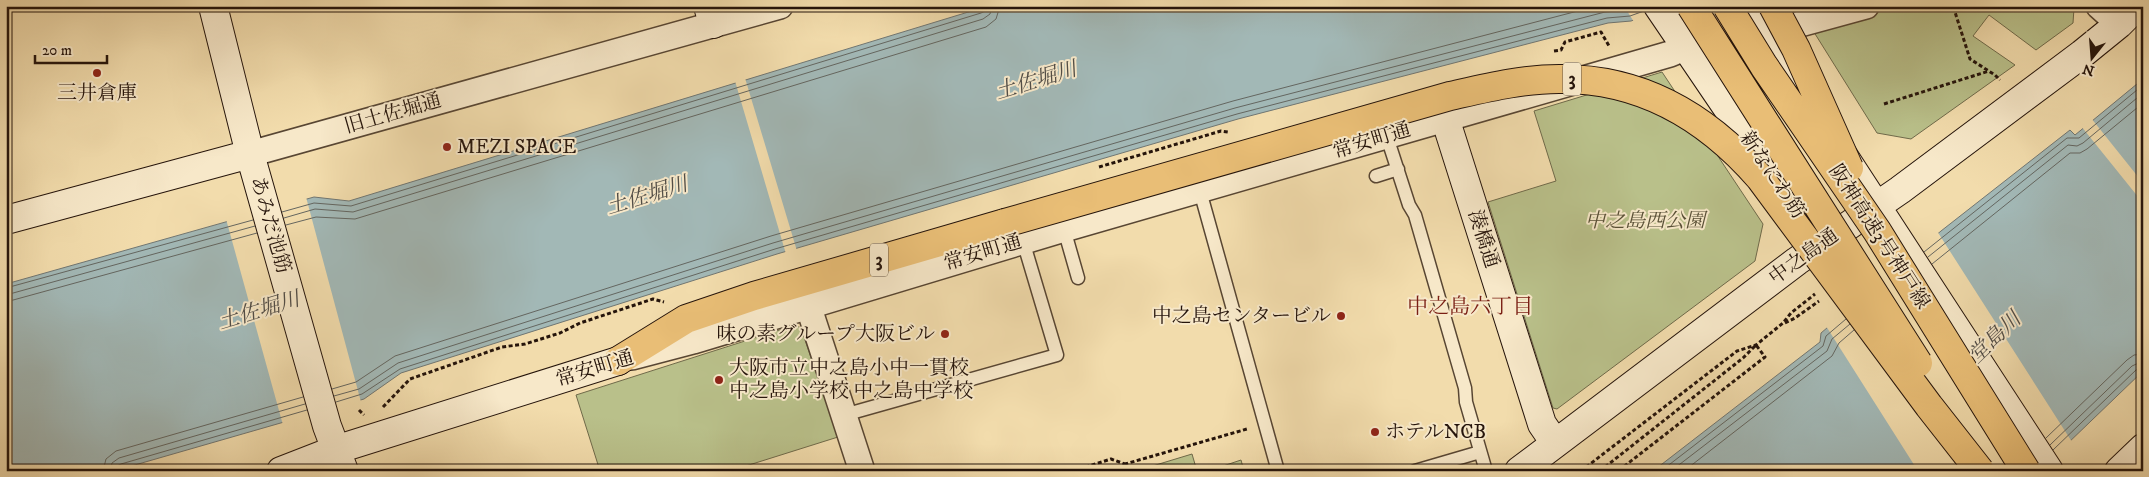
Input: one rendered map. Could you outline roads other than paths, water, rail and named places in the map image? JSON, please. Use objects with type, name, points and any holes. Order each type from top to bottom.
[{"type":"highway","name":"阪神高速3号神戸線","points":[[1691,6],[1985,471]]},
{"type":"highway","name":"阪神高速3号神戸線","points":[[1727,6],[1764,66],[1877,218],[2026,471]]},
{"type":"highway","points":[[1773,6],[1796,49],[1877,218]]},
{"type":"highway","name":"3","points":[[618,361],[686,319],[754,296],[1014,232],[1450,96],[1525,81],[1558,79],[1597,81],[1630,88],[1668,103],[1700,121],[1746,162],[1760,178],[1923,398],[1980,471]]},
{"type":"street","name":"あみだ池筋","points":[[213,6],[263,202],[325,419],[340,461]]},
{"type":"street","name":"旧土佐堀通","points":[[6,220],[250,154],[710,15],[780,6]]},
{"type":"street","points":[[1748,6],[1877,218],[1902,245],[2049,471]]},
{"type":"street","points":[[1765,34],[1866,6]]},
{"type":"street","name":"中之島通","points":[[1518,471],[1820,246],[1877,218],[2082,54],[2118,12]]},
{"type":"street","name":"新なにわ筋","points":[[1664,14],[1848,288],[1966,471]]},
{"type":"street","name":"常安町通","points":[[281,471],[340,461],[618,361],[693,341],[808,305],[1014,232],[1064,229],[1661,57],[1687,47]]},
{"type":"street","name":"湊橋通","points":[[1445,118],[1542,424],[1555,443]]},
{"type":"street","points":[[808,305],[862,471]]},
{"type":"street","points":[[2119,471],[2143,448]]},
{"type":"lane","points":[[1387,137],[1409,205],[1415,215],[1486,471]]},
{"type":"lane","points":[[1376,176],[1398,169]]},
{"type":"lane","points":[[1200,191],[1278,471]]},
{"type":"lane","points":[[1064,229],[1078,278]]},
{"type":"lane","points":[[844,415],[1057,355],[1014,232]]},
{"type":"lane","points":[[1415,471],[1480,452]]},
{"type":"water","name":"土佐堀川","points":[[988,6],[1675,6],[1631,21],[1608,23],[1238,119],[777,254],[401,373],[364,399],[114,471],[6,471],[6,284],[314,197],[349,201]]},
{"type":"water","name":"堂島川","points":[[2143,79],[2143,371],[2039,471],[1653,471],[1820,342],[1821,333],[1941,231],[2070,130],[2075,135]]},
{"type":"place","name":"三井倉庫","points":[[97,73]]},
{"type":"place","name":"MEZI SPACE","points":[[447,147]]},
{"type":"place","name":"中之島センタービル","points":[[1341,316]]},
{"type":"place","name":"味の素グループ大阪ビル","points":[[945,334]]},
{"type":"place","name":"大阪市立中之島小中一貫校 中之島小学校 中之島中学校","points":[[719,380]]},
{"type":"place","name":"ホテルNCB","points":[[1375,432]]},
{"type":"district","name":"中之島六丁目","points":[[1470,307]]},
{"type":"park label","name":"中之島西公園","points":[[1645,221]]}]
